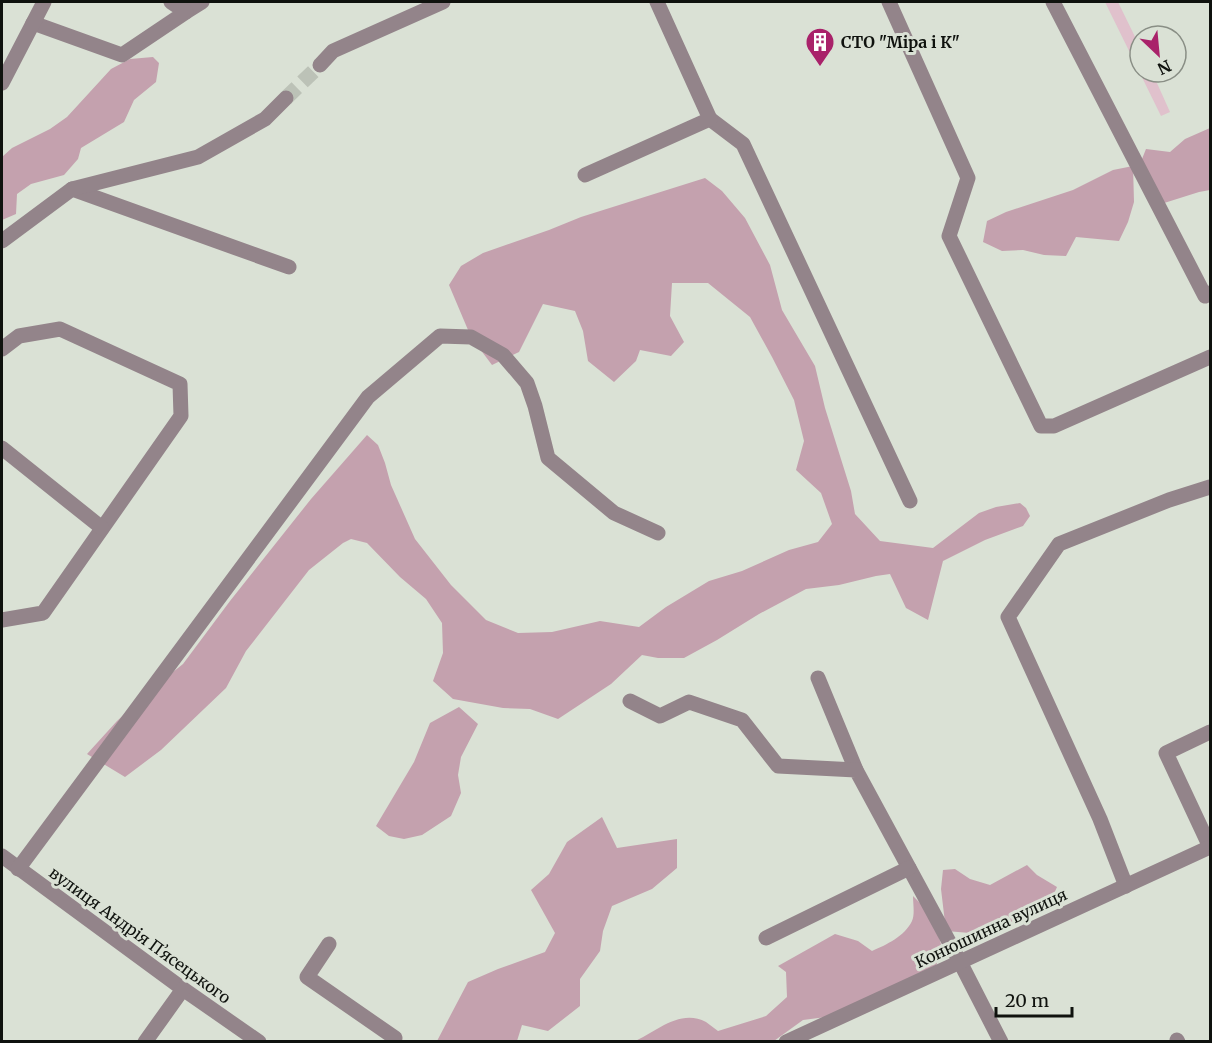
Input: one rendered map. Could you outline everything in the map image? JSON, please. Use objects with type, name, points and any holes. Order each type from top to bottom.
[{"type":"street","points":[[2,83],[44,2]]},
{"type":"street","points":[[171,2],[186,12]]},
{"type":"street","points":[[33,23],[122,55],[202,2]]},
{"type":"street","points":[[320,66],[333,51],[443,2]]},
{"type":"street","points":[[657,2],[710,119],[743,144],[909,501]]},
{"type":"street","points":[[889,2],[968,178],[950,236],[1041,426],[1054,426],[1210,357]]},
{"type":"street","points":[[1053,2],[1209,299]]},
{"type":"street","points":[[2,241],[72,189],[198,157],[266,118],[286,98]]},
{"type":"street","points":[[585,175],[710,119]]},
{"type":"street","points":[[72,189],[289,267]]},
{"type":"street","points":[[2,349],[19,336],[60,329],[180,384],[181,416],[43,613],[2,620]]},
{"type":"street","points":[[18,869],[368,397],[440,336],[471,337],[503,355],[527,383],[536,406],[548,458],[614,513],[658,533]]},
{"type":"street","points":[[2,448],[102,528]]},
{"type":"street","points":[[1126,886],[1100,819],[1008,617],[1059,544],[1169,500],[1210,487]]},
{"type":"street","points":[[818,678],[856,770],[1001,1041]]},
{"type":"street","points":[[630,701],[660,716],[689,702],[742,720],[778,766],[856,770]]},
{"type":"street","points":[[1210,732],[1166,753],[1210,847]]},
{"type":"street","name":"Конюшинна вулиця","points":[[786,1041],[1210,847]]},
{"type":"street","name":"вулиця Андрія Пʼясецького","points":[[2,856],[183,989],[259,1041]]},
{"type":"street","points":[[766,938],[909,868]]},
{"type":"street","points":[[329,944],[307,977],[395,1038],[393,1041]]},
{"type":"street","points":[[145,1041],[183,989]]},
{"type":"shaded area","points":[[1105,2],[1118,2],[1129,24],[1128,49]]},
{"type":"shaded area","points":[[153,57],[159,63],[156,82],[134,100],[124,122],[81,148],[78,159],[64,175],[31,184],[17,194],[16,214],[2,220],[2,157],[12,148],[50,129],[67,117],[111,69],[130,59]]},
{"type":"shaded area","points":[[1145,84],[1157,84],[1170,112],[1161,116]]},
{"type":"shaded area","points":[[1210,128],[1210,190],[1161,204],[1142,159],[1146,149],[1170,152],[1185,139]]},
{"type":"shaded area","points":[[1133,166],[1134,202],[1119,241],[1076,237],[1066,256],[1044,255],[1023,250],[1002,251],[983,242],[987,221],[1006,212],[1073,190],[1113,170]]},
{"type":"shaded area","points":[[705,178],[722,191],[745,218],[770,265],[782,310],[815,366],[825,408],[851,491],[855,514],[880,541],[933,548],[979,513],[996,507],[1020,503],[1026,508],[1030,516],[1023,526],[985,540],[943,561],[928,620],[906,608],[890,574],[839,585],[806,589],[684,658],[658,658],[642,655],[611,684],[558,719],[530,709],[503,708],[453,699],[433,681],[443,653],[442,623],[426,599],[400,577],[367,543],[351,539],[309,570],[246,651],[226,688],[161,750],[125,777],[87,754],[117,721],[183,664],[311,499],[367,435],[378,445],[391,485],[415,539],[451,585],[486,620],[518,633],[552,632],[600,621],[639,627],[666,607],[709,581],[742,571],[789,550],[818,542],[832,524],[821,493],[796,470],[804,441],[794,400],[750,317],[708,283],[672,283],[670,316],[684,342],[671,356],[640,350],[636,361],[614,382],[588,361],[583,331],[575,311],[543,304],[519,352],[492,365],[471,337],[449,285],[461,266],[483,253],[581,217]]},
{"type":"shaded area","points":[[459,707],[478,724],[461,757],[458,775],[461,793],[451,816],[422,835],[404,839],[389,836],[376,826],[414,762],[430,723]]},
{"type":"shaded area","points":[[602,817],[617,848],[677,839],[677,868],[652,889],[612,906],[603,931],[600,951],[580,979],[580,1006],[548,1031],[522,1025],[517,1041],[437,1041],[468,982],[545,952],[555,933],[531,890],[549,874],[567,842]]},
{"type":"shaded area","points":[[1027,865],[1037,875],[1057,887],[1047,909],[1016,923],[982,934],[946,931],[941,889],[943,870],[955,869],[970,879],[990,885]]},
{"type":"shaded area","points":[[913,896],[932,915],[941,944],[936,967],[826,1017],[803,1020],[774,1041],[633,1042],[668,1023],[687,1018],[696,1018],[706,1022],[718,1031],[766,1016],[787,997],[786,972],[778,966],[835,934],[858,941],[872,951],[883,946],[900,936],[912,921]]},
{"type":"tunnel","points":[[286,98],[320,65]]},
{"type":"place","name":"СТО \"Міра і К\"","points":[[820,68]]}]
